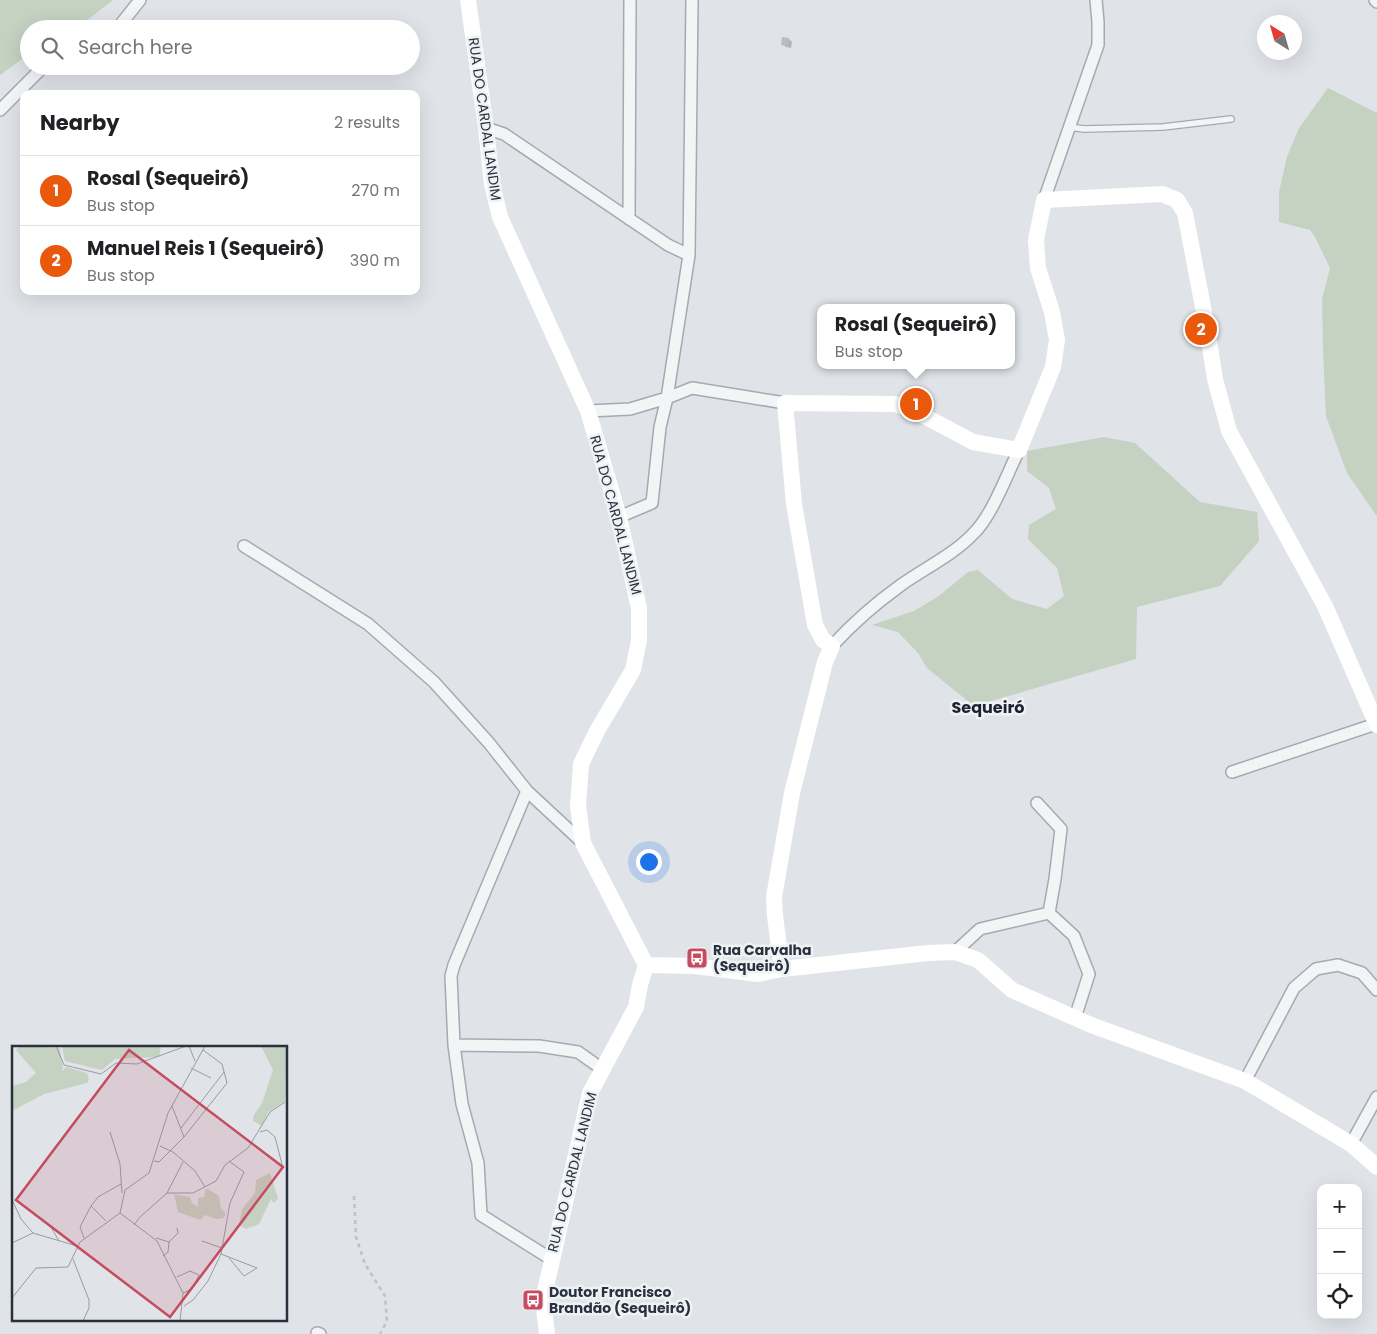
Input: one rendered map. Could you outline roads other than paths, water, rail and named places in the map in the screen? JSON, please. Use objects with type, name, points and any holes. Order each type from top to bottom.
[{"type":"street","points":[[124,20],[140,0]]},
{"type":"street","name":"RUA DO CARDAL LANDIM","points":[[468,0],[492,184],[500,217],[588,411],[619,517],[639,608],[639,640],[633,670],[596,731],[581,764],[578,806],[582,844],[646,965],[636,1007],[590,1093],[542,1300],[544,1332]]},
{"type":"street","points":[[629,219],[630,0]]},
{"type":"street","points":[[619,517],[652,503],[660,427],[667,398],[689,255],[692,0]]},
{"type":"street","points":[[782,969],[774,897],[792,794],[825,662],[832,646],[851,626],[901,585],[949,554],[974,534],[988,515],[1019,450],[1053,367],[1057,340],[1052,312],[1038,268],[1036,240],[1044,200],[1098,46],[1096,0]]},
{"type":"street","points":[[20,90],[36,75]]},
{"type":"street","points":[[0,110],[20,90]]},
{"type":"street","points":[[486,128],[504,134],[668,245],[689,255]]},
{"type":"street","points":[[1044,200],[1162,194],[1177,200],[1185,214],[1215,379],[1228,431],[1325,606],[1377,724],[1232,772]]},
{"type":"street","points":[[588,411],[630,410],[692,388],[785,403],[894,404],[913,410],[973,442],[1019,450]]},
{"type":"street","points":[[785,403],[794,504],[815,625],[823,640],[832,646]]},
{"type":"street","points":[[244,546],[368,624],[434,682],[489,743],[527,791],[582,844]]},
{"type":"street","points":[[527,791],[454,965],[451,976],[454,1044],[462,1104],[478,1163],[480,1215],[551,1259]]},
{"type":"street","points":[[1037,803],[1061,829],[1049,913]]},
{"type":"street","points":[[955,952],[980,929],[1049,913]]},
{"type":"street","points":[[1049,913],[1074,936],[1089,974],[1075,1018]]},
{"type":"street","points":[[646,965],[695,966],[758,974],[782,969],[928,953],[955,952],[978,960],[1012,990],[1091,1025],[1245,1081],[1350,1144],[1377,1168]]},
{"type":"street","points":[[1245,1081],[1294,988],[1316,969],[1338,965],[1362,973],[1377,990]]},
{"type":"street","points":[[454,1044],[539,1046],[569,1050],[578,1052],[602,1068]]},
{"type":"street","points":[[1350,1144],[1377,1097]]},
{"type":"lane","points":[[1069,127],[1084,129],[1163,127],[1231,119]]},
{"type":"place","name":"Manuel Reis 1 (Sequeirô)","points":[[1201,329]]},
{"type":"place","name":"Rosal (Sequeirô)","points":[[916,404]]},
{"type":"place","name":"Rua Carvalha (Sequeirô)","points":[[697,958]]},
{"type":"place","name":"Doutor Francisco Brandão (Sequeirô)","points":[[533,1300]]},
{"type":"district","name":"Sequeiró","points":[[988,707]]}]
